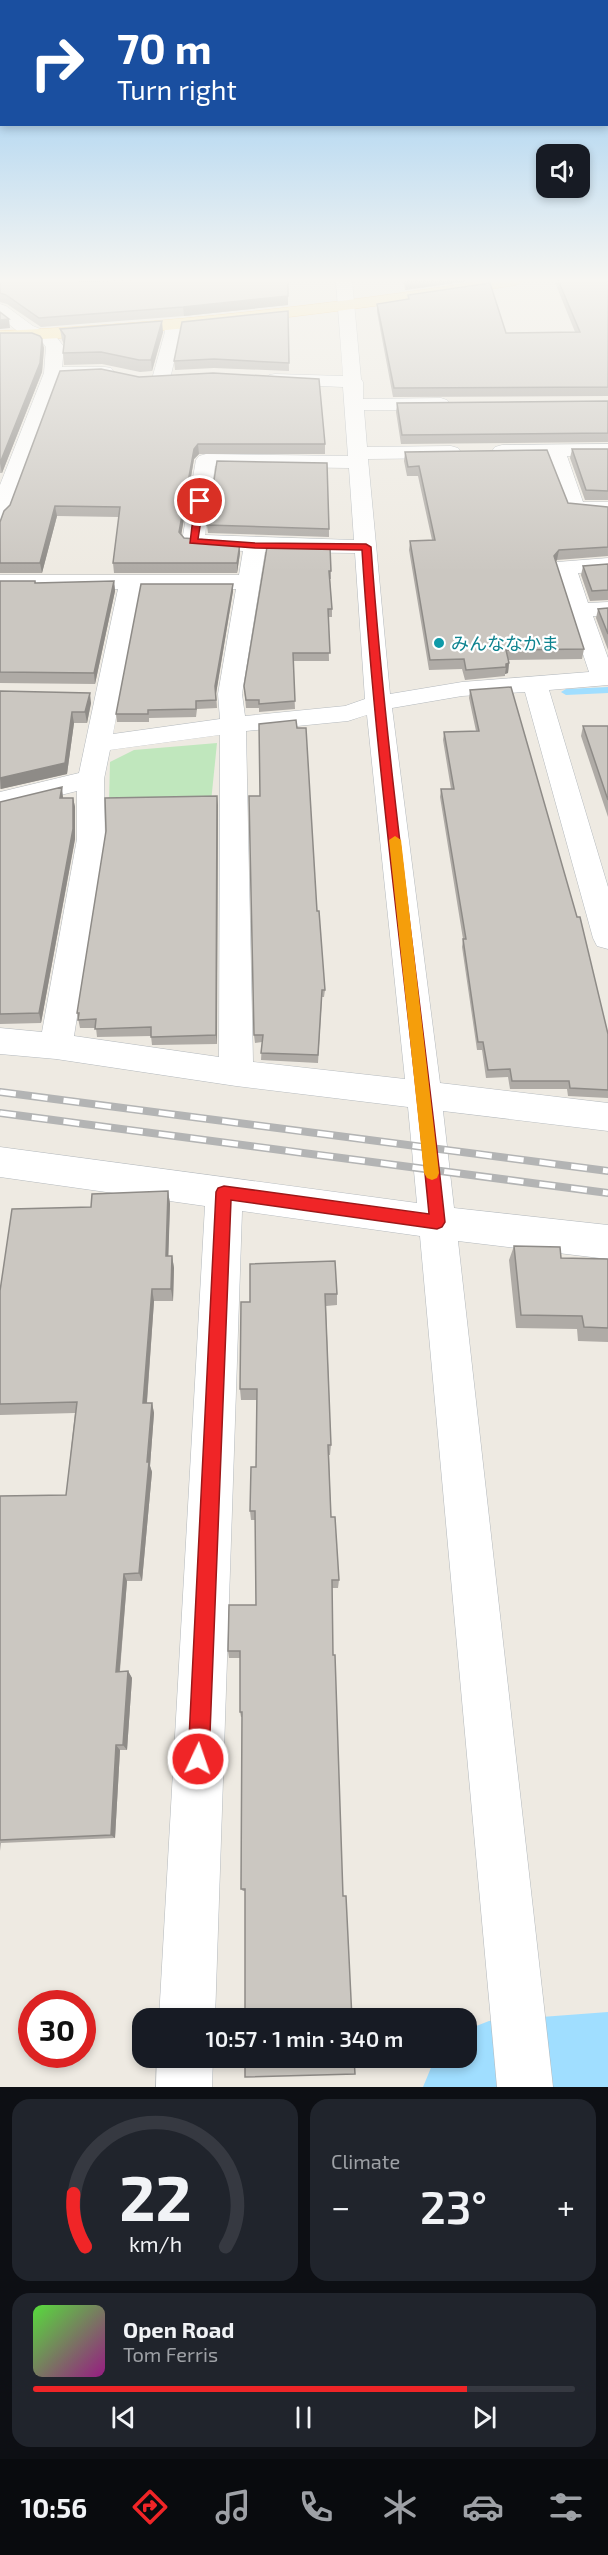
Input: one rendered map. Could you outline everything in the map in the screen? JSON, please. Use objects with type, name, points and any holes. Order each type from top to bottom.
[{"type":"street","points":[[0,514],[52,377]]},
{"type":"street","points":[[140,379],[174,377]]},
{"type":"street","points":[[354,377],[379,703],[424,1095],[523,2063]]},
{"type":"street","points":[[260,378],[354,381]]},
{"type":"street","points":[[356,405],[454,404]]},
{"type":"street","points":[[366,547],[255,545],[193,541],[206,460],[608,450]]},
{"type":"street","points":[[0,451],[22,452]]},
{"type":"street","points":[[555,451],[575,508],[608,508]]},
{"type":"street","points":[[236,1073],[233,724],[230,694],[255,545]]},
{"type":"street","points":[[98,744],[233,724],[348,713],[379,703],[462,689],[606,678],[565,567],[608,565]]},
{"type":"street","points":[[0,582],[248,582]]},
{"type":"street","points":[[56,1046],[91,839],[91,779],[98,744],[98,694],[130,582]]},
{"type":"street","points":[[579,610],[608,609]]},
{"type":"street","points":[[535,683],[608,938]]},
{"type":"street","points":[[0,801],[91,779]]},
{"type":"street","points":[[0,1041],[56,1046],[236,1073],[608,1117]]},
{"type":"street","points":[[0,1162],[437,1222],[608,1242]]},
{"type":"street","points":[[187,2008],[224,1192]]},
{"type":"green space","points":[[217,743],[211,802],[109,804],[110,762],[134,750]]},
{"type":"building","points":[[0,377],[34,377],[0,463]]},
{"type":"building","points":[[58,377],[319,379],[325,444],[198,444],[194,449],[179,532],[184,538],[240,543],[237,563],[113,563],[120,507],[55,506],[40,563],[0,563],[0,522],[4,511],[10,505]]},
{"type":"building","points":[[392,377],[608,377],[608,387],[394,388]]},
{"type":"building","points":[[608,401],[608,433],[402,435],[397,403]]},
{"type":"building","points":[[572,449],[608,449],[608,491],[586,490]]},
{"type":"building","points":[[547,450],[568,503],[608,507],[608,547],[559,550],[554,556],[584,649],[506,650],[509,663],[506,667],[466,670],[464,659],[430,660],[410,541],[435,540],[419,466],[408,467],[405,452]]},
{"type":"building","points":[[217,461],[327,463],[329,529],[207,525]]},
{"type":"building","points":[[267,547],[330,547],[332,609],[328,609],[330,653],[293,653],[295,701],[259,704],[259,700],[246,700],[244,686]]},
{"type":"building","points":[[608,564],[608,590],[592,591],[583,566]]},
{"type":"building","points":[[0,581],[35,581],[35,583],[114,581],[94,673],[0,672]]},
{"type":"building","points":[[141,584],[233,584],[215,686],[216,700],[196,701],[196,709],[148,710],[148,714],[116,714]]},
{"type":"building","points":[[608,608],[608,634],[598,609]]},
{"type":"building","points":[[511,687],[577,917],[580,917],[608,1034],[608,1090],[570,1088],[569,1081],[512,1081],[510,1069],[488,1070],[483,1042],[478,1042],[463,939],[466,939],[441,789],[454,789],[444,732],[479,731],[470,690]]},
{"type":"building","points":[[0,691],[90,693],[85,712],[72,712],[65,763],[0,778]]},
{"type":"building","points":[[296,720],[297,728],[306,728],[317,911],[319,911],[325,990],[322,990],[318,1055],[261,1053],[263,1035],[254,1035],[249,796],[260,796],[259,724]]},
{"type":"building","points":[[583,726],[608,726],[608,800]]},
{"type":"building","points":[[62,787],[60,798],[73,798],[73,829],[39,1013],[0,1014],[0,802]]},
{"type":"building","points":[[217,796],[216,1035],[151,1037],[151,1027],[95,1029],[96,1019],[78,1020],[79,1013],[77,1013],[106,831],[105,798]]},
{"type":"building","points":[[168,1191],[166,1256],[172,1256],[171,1289],[152,1289],[143,1403],[152,1403],[147,1462],[149,1462],[139,1573],[124,1574],[116,1672],[128,1671],[123,1745],[116,1745],[111,1835],[0,1840],[0,1496],[66,1495],[77,1402],[0,1404],[0,1291],[12,1209],[91,1207],[92,1194]]},
{"type":"building","points":[[514,1246],[560,1247],[561,1258],[608,1259],[608,1328],[584,1327],[582,1316],[521,1315]]},
{"type":"building","points":[[335,1261],[337,1294],[325,1294],[331,1445],[328,1445],[331,1517],[335,1517],[339,1580],[332,1580],[333,1655],[335,1655],[343,1896],[346,1896],[351,2008],[245,2008],[245,1889],[241,1889],[240,1651],[228,1651],[229,1605],[256,1605],[255,1511],[250,1511],[251,1467],[256,1467],[257,1389],[240,1389],[241,1302],[250,1302],[250,1264]]},
{"type":"building","points":[[245,2068],[355,2068],[355,2074],[245,2077]]},
{"type":"waterway","points":[[566,692],[608,690]]},
{"type":"waterway","points":[[489,2087],[608,2078]]},
{"type":"railway","points":[[0,1092],[608,1171]]},
{"type":"railway","points":[[0,1113],[608,1193]]},
{"type":"slow traffic","points":[[395,840],[432,1173]]},
{"type":"place","name":"みんななかま","points":[[439,643]]},
{"type":"route","points":[[198,1759],[224,1192],[437,1222],[375,673],[366,547],[255,545],[193,541],[200,501]]}]
